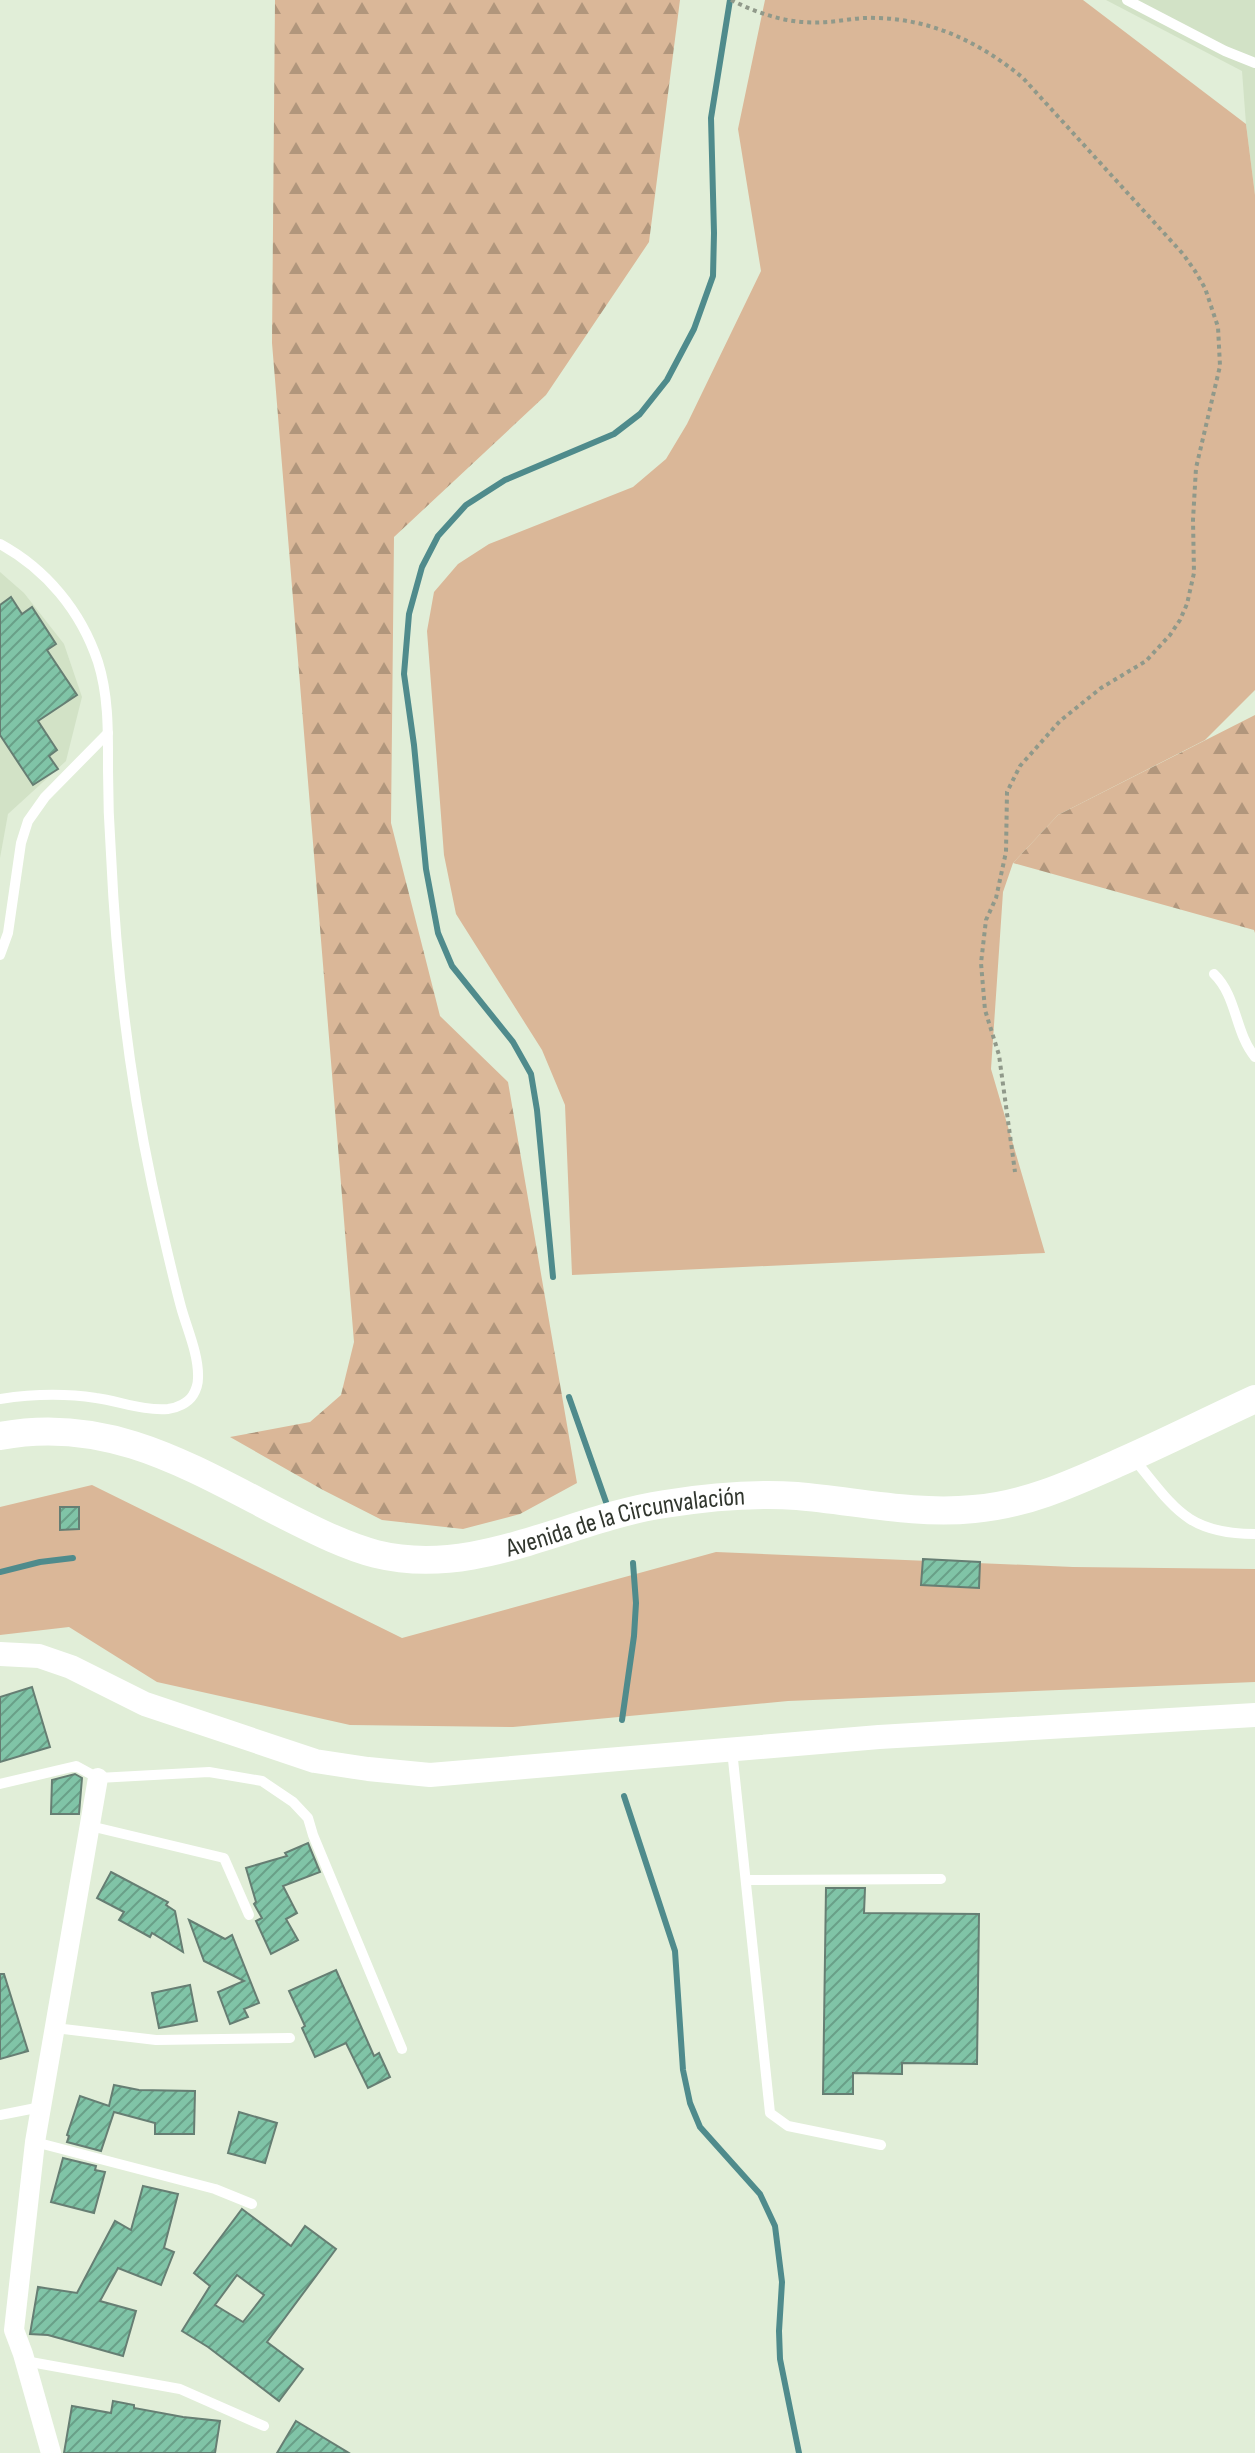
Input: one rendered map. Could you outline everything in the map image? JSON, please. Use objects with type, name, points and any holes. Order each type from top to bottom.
[{"type":"main road","name":"Avenida de la Circunvalación","points":[[0,1436],[35,1431],[71,1431],[125,1441],[186,1465],[345,1543],[374,1554],[433,1560],[502,1550],[618,1515],[701,1498],[797,1496],[930,1511],[975,1509],[1035,1498],[1132,1457],[1255,1399]]},
{"type":"street","points":[[0,1654],[39,1656],[71,1667],[158,1709],[315,1761],[430,1775],[894,1736],[1255,1715]]},
{"type":"street","points":[[51,2453],[25,2361],[8,2337],[14,2330],[35,2142],[98,1778]]},
{"type":"lane","points":[[1127,0],[1225,51],[1255,63]]},
{"type":"lane","points":[[0,544],[25,559],[44,576],[77,616],[89,639],[105,689],[113,902],[130,1057],[151,1180],[198,1379],[195,1392],[187,1402],[170,1409],[71,1395],[44,1394],[0,1399]]},
{"type":"lane","points":[[0,955],[8,933],[21,843],[28,821],[45,797],[108,733]]},
{"type":"lane","points":[[1214,974],[1226,989],[1248,1047],[1255,1057]]},
{"type":"lane","points":[[1132,1457],[1173,1506],[1200,1526],[1219,1532],[1255,1534]]},
{"type":"lane","points":[[732,1749],[770,2113],[788,2126],[881,2145]]},
{"type":"lane","points":[[0,1784],[76,1766],[98,1778],[209,1772],[262,1781],[293,1802],[308,1818],[402,2049]]},
{"type":"lane","points":[[90,1826],[224,1858],[249,1915]]},
{"type":"lane","points":[[746,1880],[941,1879]]},
{"type":"lane","points":[[55,2028],[156,2040],[290,2038]]},
{"type":"lane","points":[[0,2115],[41,2107]]},
{"type":"lane","points":[[35,2142],[215,2189],[252,2204]]},
{"type":"lane","points":[[25,2361],[180,2389],[264,2426]]},
{"type":"path","points":[[731,0],[752,11],[798,22],[876,18],[914,22],[961,37],[994,55],[1023,78],[1183,254],[1205,288],[1218,327],[1220,366],[1196,468],[1194,573],[1184,612],[1170,635],[1146,661],[1101,688],[1060,721],[1020,766],[1007,792],[1006,852],[996,898],[986,920],[981,963],[985,1010],[999,1055],[1015,1172]]},
{"type":"shaded area","points":[[1106,0],[1255,0],[1255,195],[1242,71]]},
{"type":"shaded area","points":[[0,572],[24,593],[64,644],[82,697],[66,761],[8,814],[0,858]]},
{"type":"green space","points":[[275,0],[680,0],[649,242],[546,395],[394,537],[391,823],[440,1016],[508,1082],[577,1483],[520,1514],[463,1529],[382,1520],[230,1437],[310,1422],[341,1395],[354,1342],[272,343]]},
{"type":"green space","points":[[765,0],[1083,0],[1246,124],[1255,195],[1255,690],[1205,740],[1058,815],[1013,863],[1003,892],[991,1069],[1045,1253],[572,1275],[565,1105],[542,1050],[456,914],[444,855],[427,631],[434,592],[458,564],[489,544],[633,487],[666,459],[687,424],[761,271],[738,129]]},
{"type":"green space","points":[[1255,715],[1255,933],[1254,930],[1013,863],[1058,815]]},
{"type":"green space","points":[[92,1485],[402,1638],[716,1552],[1073,1567],[1255,1569],[1255,1682],[788,1701],[513,1727],[350,1725],[157,1682],[69,1627],[0,1635],[0,1507]]},
{"type":"building","points":[[11,597],[22,614],[32,607],[56,644],[47,650],[77,695],[38,721],[57,750],[49,756],[58,769],[33,785],[0,735],[0,605]]},
{"type":"building","points":[[60,1507],[79,1507],[79,1529],[60,1530]]},
{"type":"building","points":[[923,1559],[980,1562],[979,1588],[921,1585]]},
{"type":"building","points":[[32,1687],[50,1747],[0,1762],[0,1697]]},
{"type":"building","points":[[75,1774],[82,1778],[79,1814],[51,1814],[52,1780]]},
{"type":"building","points":[[308,1843],[320,1872],[283,1886],[297,1913],[286,1919],[298,1940],[271,1954],[256,1921],[262,1918],[254,1904],[246,1868],[287,1856],[285,1853]]},
{"type":"building","points":[[111,1872],[168,1902],[166,1905],[175,1911],[183,1952],[152,1933],[150,1937],[119,1920],[124,1912],[97,1898]]},
{"type":"building","points":[[826,1888],[865,1888],[864,1913],[979,1914],[977,2064],[902,2063],[902,2074],[853,2073],[853,2094],[823,2094]]},
{"type":"building","points":[[189,1920],[225,1939],[232,1935],[259,2003],[244,2009],[248,2017],[230,2024],[218,1992],[244,1981],[204,1961]]},
{"type":"building","points":[[336,1970],[374,2056],[379,2053],[390,2077],[368,2088],[346,2043],[315,2057],[289,1991]]},
{"type":"building","points":[[0,1974],[4,1974],[28,2051],[0,2059]]},
{"type":"building","points":[[190,1985],[197,2021],[159,2028],[152,1993]]},
{"type":"building","points":[[114,2085],[139,2090],[195,2091],[194,2134],[155,2134],[155,2123],[114,2112],[101,2151],[67,2142],[80,2096],[109,2106]]},
{"type":"building","points":[[239,2112],[277,2123],[265,2163],[228,2153]]},
{"type":"building","points":[[63,2158],[96,2166],[95,2170],[105,2172],[94,2213],[51,2202]]},
{"type":"building","points":[[143,2186],[178,2194],[164,2248],[174,2252],[161,2285],[118,2268],[100,2301],[136,2311],[123,2356],[48,2335],[30,2334],[38,2287],[77,2293],[115,2221],[131,2230]]},
{"type":"building","points":[[242,2209],[291,2246],[305,2226],[336,2249],[267,2342],[303,2369],[279,2401],[182,2331],[210,2286],[194,2273]],"holes":[[[237,2275],[264,2295],[243,2322],[215,2305]]]},
{"type":"building","points":[[113,2401],[134,2405],[134,2408],[220,2421],[215,2453],[64,2453],[72,2406],[111,2413]]},
{"type":"building","points":[[296,2421],[349,2453],[277,2453]]},
{"type":"waterway","points":[[553,1277],[531,1074],[513,1042],[452,966],[438,933],[426,869],[404,674],[409,614],[422,567],[438,536],[466,505],[505,480],[614,434],[640,414],[667,380],[694,329],[713,276],[711,118],[730,0]]},
{"type":"waterway","points":[[569,1397],[606,1502]]},
{"type":"waterway","points":[[0,1572],[73,1558]]},
{"type":"waterway","points":[[622,1720],[634,1636],[636,1603],[633,1563]]},
{"type":"waterway","points":[[624,1796],[675,1951],[683,2070],[690,2103],[700,2127],[760,2194],[775,2226],[782,2282],[780,2359],[799,2453]]}]
